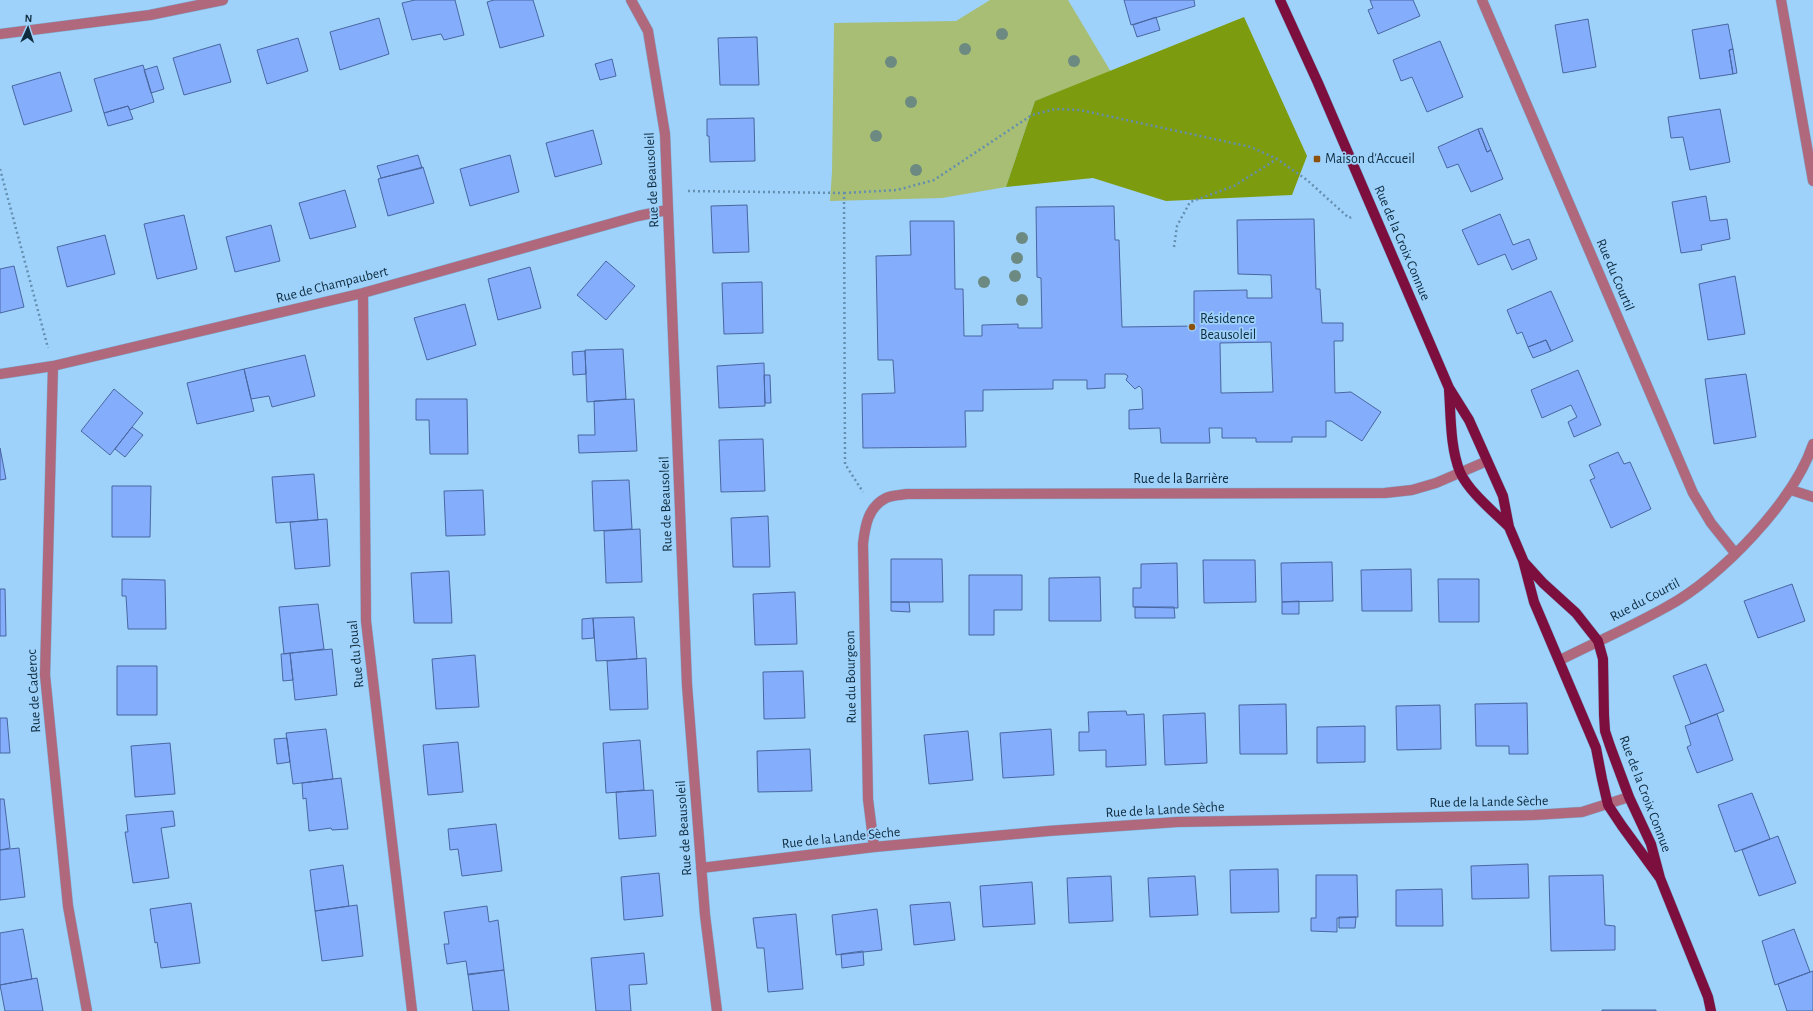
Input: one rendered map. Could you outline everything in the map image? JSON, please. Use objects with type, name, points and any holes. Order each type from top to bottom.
[{"type":"main road","name":"Rue de la Croix Connue","points":[[1280,0],[1318,83],[1449,388],[1469,420],[1503,496],[1509,527],[1523,560],[1534,602],[1560,660],[1596,748],[1608,805],[1660,878]]},
{"type":"main road","name":"Rue de la Croix Connue","points":[[1449,388],[1454,448],[1461,472],[1468,484],[1509,527]]},
{"type":"main road","name":"Rue de la Croix Connue","points":[[1523,560],[1543,583],[1576,612],[1598,641],[1603,659],[1606,731],[1629,798],[1651,844],[1660,878],[1708,997],[1711,1011]]},
{"type":"street","points":[[0,34],[150,16],[223,0]]},
{"type":"street","name":"Rue de Beausoleil","points":[[631,0],[648,31],[665,134],[687,685],[701,868],[717,1011]]},
{"type":"street","name":"Rue du Courtil","points":[[1482,0],[1693,493],[1711,523],[1735,553]]},
{"type":"street","points":[[1781,0],[1813,181]]},
{"type":"street","name":"Rue de Champaubert","points":[[0,374],[53,366],[363,293],[638,216],[667,210]]},
{"type":"street","name":"Rue du Joual","points":[[363,293],[366,621],[412,1011]]},
{"type":"street","name":"Rue de Caderoc","points":[[53,366],[44,675],[68,906],[87,1011]]},
{"type":"street","name":"Rue du Courtil","points":[[1560,660],[1670,606],[1704,583],[1778,508],[1791,490],[1813,444]]},
{"type":"street","name":"Rue de la Barrière","points":[[874,507],[886,498],[907,494],[1385,493],[1412,490],[1436,483],[1487,461]]},
{"type":"street","points":[[1791,490],[1813,497]]},
{"type":"street","name":"Rue du Bourgeon","points":[[874,507],[865,526],[863,544],[868,800],[874,848]]},
{"type":"street","name":"Rue de la Lande Sèche","points":[[701,868],[874,848],[1048,831],[1177,822],[1546,815],[1582,812],[1629,798]]},
{"type":"path","points":[[667,192],[844,192],[897,190],[934,180],[1032,115],[1055,109],[1080,110],[1251,147],[1277,159],[1307,180],[1349,218],[1372,209]]},
{"type":"path","points":[[1174,247],[1177,226],[1190,202],[1234,186],[1277,159]]},
{"type":"path","points":[[0,168],[53,366]]},
{"type":"path","points":[[844,192],[845,464],[874,507]]},
{"type":"green space","points":[[990,0],[1068,0],[1111,72],[1035,101],[1006,187],[942,198],[830,201],[832,172],[834,23],[956,21]]},
{"type":"green space","points":[[1244,17],[1307,156],[1292,195],[1166,201],[1093,178],[1006,187],[1035,101]]},
{"type":"building","points":[[415,0],[455,0],[464,35],[444,40],[441,34],[412,40],[402,3]]},
{"type":"building","points":[[494,0],[533,0],[544,36],[500,48],[487,2]]},
{"type":"building","points":[[1124,0],[1194,0],[1195,6],[1131,25]]},
{"type":"building","points":[[1370,0],[1413,0],[1420,16],[1378,34],[1368,10],[1373,8]]},
{"type":"building","points":[[1156,17],[1160,30],[1137,37],[1133,25]]},
{"type":"building","points":[[379,18],[389,54],[340,70],[330,32]]},
{"type":"building","points":[[1588,19],[1596,67],[1563,73],[1555,25]]},
{"type":"building","points":[[1728,24],[1733,49],[1729,50],[1733,74],[1700,79],[1692,30]]},
{"type":"building","points":[[757,37],[759,85],[720,85],[718,38]]},
{"type":"building","points":[[298,38],[308,71],[267,84],[257,50]]},
{"type":"building","points":[[1440,41],[1463,97],[1427,112],[1412,77],[1401,81],[1393,60]]},
{"type":"building","points":[[220,44],[231,82],[184,95],[173,58]]},
{"type":"building","points":[[1733,49],[1737,73],[1733,74],[1729,50]]},
{"type":"building","points":[[612,59],[616,76],[600,80],[595,64]]},
{"type":"building","points":[[143,65],[154,102],[130,110],[128,106],[104,113],[94,79]]},
{"type":"building","points":[[157,66],[164,89],[151,93],[144,70]]},
{"type":"building","points":[[60,72],[72,111],[24,125],[12,86]]},
{"type":"building","points":[[128,106],[133,119],[108,126],[104,113]]},
{"type":"building","points":[[1720,109],[1730,162],[1690,170],[1683,137],[1671,138],[1668,117]]},
{"type":"building","points":[[754,118],[755,161],[710,162],[707,119]]},
{"type":"building","points":[[1482,128],[1491,150],[1487,152],[1478,129]]},
{"type":"building","points":[[1478,129],[1487,152],[1491,150],[1503,179],[1471,192],[1458,164],[1447,168],[1438,147]]},
{"type":"building","points":[[593,130],[602,164],[555,177],[546,143]]},
{"type":"building","points":[[418,155],[422,168],[381,178],[377,166]]},
{"type":"building","points":[[510,155],[519,192],[470,206],[460,169]]},
{"type":"building","points":[[423,167],[434,203],[388,216],[378,179]]},
{"type":"building","points":[[345,190],[356,227],[310,239],[299,203]]},
{"type":"building","points":[[1706,196],[1710,221],[1727,219],[1730,239],[1701,245],[1702,250],[1681,253],[1672,202]]},
{"type":"building","points":[[747,205],[749,252],[713,253],[711,206]]},
{"type":"building","name":"Résidence Beausoleil","points":[[1114,206],[1115,240],[1119,240],[1122,327],[1194,326],[1194,291],[1247,290],[1247,298],[1272,298],[1271,275],[1238,274],[1237,220],[1314,219],[1316,289],[1320,289],[1322,323],[1343,323],[1343,341],[1334,341],[1335,393],[1351,392],[1381,412],[1362,441],[1331,421],[1326,421],[1326,437],[1292,437],[1292,442],[1256,442],[1256,438],[1222,438],[1222,428],[1209,428],[1210,443],[1161,443],[1160,428],[1129,429],[1129,410],[1143,409],[1142,389],[1139,386],[1135,389],[1126,380],[1128,376],[1125,374],[1105,374],[1105,388],[1087,389],[1087,380],[1053,380],[1053,389],[983,390],[983,411],[965,411],[966,447],[863,448],[862,394],[895,393],[893,360],[878,360],[876,256],[911,255],[910,221],[954,221],[955,289],[963,289],[964,336],[982,336],[982,325],[1018,324],[1018,328],[1042,328],[1041,278],[1037,277],[1036,207]],"holes":[[[1271,342],[1273,392],[1221,393],[1220,343]]]},
{"type":"building","points":[[1500,214],[1513,245],[1529,239],[1537,259],[1512,270],[1505,254],[1478,265],[1462,230]]},
{"type":"building","points":[[184,215],[197,269],[157,279],[144,224]]},
{"type":"building","points":[[271,225],[280,261],[235,272],[226,237]]},
{"type":"building","points":[[105,235],[115,274],[67,287],[57,247]]},
{"type":"building","points":[[606,261],[635,286],[606,320],[577,295]]},
{"type":"building","points":[[14,266],[24,307],[0,313],[0,269]]},
{"type":"building","points":[[530,267],[541,308],[498,320],[488,279]]},
{"type":"building","points":[[1735,276],[1745,334],[1708,340],[1699,284]]},
{"type":"building","points":[[762,282],[763,333],[724,334],[722,283]]},
{"type":"building","points":[[1551,291],[1573,341],[1551,351],[1546,340],[1528,347],[1522,332],[1517,334],[1507,310]]},
{"type":"building","points":[[465,304],[476,345],[427,360],[414,318]]},
{"type":"building","points":[[1546,340],[1551,351],[1533,358],[1528,347]]},
{"type":"building","points":[[623,349],[626,399],[587,402],[585,350]]},
{"type":"building","points":[[585,351],[586,374],[573,375],[572,352]]},
{"type":"building","points":[[305,355],[315,396],[272,407],[269,396],[251,399],[244,369]]},
{"type":"building","points":[[764,363],[765,406],[719,408],[717,366]]},
{"type":"building","points":[[244,369],[254,411],[197,424],[187,383]]},
{"type":"building","points":[[1578,370],[1601,425],[1574,437],[1568,422],[1577,417],[1571,405],[1542,418],[1531,390]]},
{"type":"building","points":[[1746,374],[1756,437],[1714,444],[1705,379]]},
{"type":"building","points":[[764,375],[770,375],[771,403],[765,403]]},
{"type":"building","points":[[114,389],[143,413],[110,455],[81,431]]},
{"type":"building","points":[[416,399],[467,399],[468,454],[430,454],[429,420],[416,420]]},
{"type":"building","points":[[634,399],[637,451],[579,453],[578,435],[595,435],[594,401]]},
{"type":"building","points":[[132,427],[143,435],[125,457],[115,449]]},
{"type":"building","points":[[763,439],[765,491],[721,492],[719,440]]},
{"type":"building","points":[[0,448],[6,479],[0,480]]},
{"type":"building","points":[[1618,452],[1624,464],[1630,462],[1651,509],[1611,528],[1590,480],[1595,478],[1589,465]]},
{"type":"building","points":[[314,474],[318,520],[276,523],[272,477]]},
{"type":"building","points":[[629,480],[632,529],[594,531],[592,481]]},
{"type":"building","points":[[112,486],[151,486],[150,537],[112,537]]},
{"type":"building","points":[[483,490],[485,535],[446,536],[444,491]]},
{"type":"building","points":[[768,516],[770,567],[733,567],[731,518]]},
{"type":"building","points":[[327,519],[330,566],[295,569],[290,522]]},
{"type":"building","points":[[640,529],[642,582],[606,583],[604,531]]},
{"type":"building","points":[[891,559],[942,559],[943,602],[891,602]]},
{"type":"building","points":[[1203,560],[1255,560],[1256,602],[1204,603]]},
{"type":"building","points":[[1332,562],[1333,601],[1282,602],[1281,563]]},
{"type":"building","points":[[1177,563],[1178,608],[1133,607],[1133,588],[1141,588],[1141,564]]},
{"type":"building","points":[[1411,569],[1412,611],[1362,611],[1361,570]]},
{"type":"building","points":[[449,571],[452,623],[414,623],[411,573]]},
{"type":"building","points":[[969,575],[1022,575],[1022,610],[994,610],[994,635],[969,635]]},
{"type":"building","points":[[1100,577],[1101,621],[1049,621],[1049,578]]},
{"type":"building","points":[[122,579],[165,580],[166,629],[128,629],[126,596],[122,596]]},
{"type":"building","points":[[1438,579],[1479,579],[1479,622],[1439,622]]},
{"type":"building","points":[[1792,584],[1805,621],[1758,638],[1744,601]]},
{"type":"building","points":[[0,589],[5,589],[6,636],[0,636]]},
{"type":"building","points":[[795,592],[797,644],[755,645],[753,594]]},
{"type":"building","points":[[1299,601],[1299,614],[1282,614],[1282,602]]},
{"type":"building","points":[[891,602],[909,602],[910,612],[891,611]]},
{"type":"building","points":[[318,604],[324,649],[284,654],[279,607]]},
{"type":"building","points":[[1135,607],[1174,607],[1175,618],[1135,618]]},
{"type":"building","points":[[634,617],[637,659],[596,661],[593,618]]},
{"type":"building","points":[[593,618],[594,638],[582,639],[582,619]]},
{"type":"building","points":[[332,649],[337,695],[295,700],[290,653]]},
{"type":"building","points":[[290,653],[293,680],[283,681],[281,654]]},
{"type":"building","points":[[475,655],[479,707],[436,709],[432,659]]},
{"type":"building","points":[[646,658],[648,709],[610,710],[607,661]]},
{"type":"building","points":[[1706,664],[1724,711],[1691,724],[1673,676]]},
{"type":"building","points":[[117,666],[157,666],[157,715],[117,715]]},
{"type":"building","points":[[803,671],[805,718],[764,719],[763,672]]},
{"type":"building","points":[[1527,703],[1528,754],[1509,754],[1509,746],[1476,746],[1475,704]]},
{"type":"building","points":[[1286,704],[1287,754],[1240,754],[1239,705]]},
{"type":"building","points":[[1440,705],[1441,749],[1397,750],[1396,706]]},
{"type":"building","points":[[1126,711],[1127,715],[1144,714],[1146,765],[1106,767],[1106,750],[1079,751],[1079,732],[1089,732],[1088,712]]},
{"type":"building","points":[[1205,713],[1207,763],[1165,765],[1163,715]]},
{"type":"building","points":[[1717,714],[1733,760],[1697,773],[1687,747],[1691,745],[1685,726]]},
{"type":"building","points":[[0,718],[7,718],[10,753],[0,753]]},
{"type":"building","points":[[1365,726],[1365,762],[1317,763],[1317,727]]},
{"type":"building","points":[[326,729],[333,779],[293,784],[286,733]]},
{"type":"building","points":[[1051,729],[1054,775],[1003,778],[1000,733]]},
{"type":"building","points":[[968,731],[973,780],[929,784],[924,735]]},
{"type":"building","points":[[287,738],[290,762],[277,764],[274,739]]},
{"type":"building","points":[[640,740],[644,790],[606,793],[603,743]]},
{"type":"building","points":[[458,742],[463,792],[428,795],[423,745]]},
{"type":"building","points":[[170,743],[175,794],[135,797],[131,746]]},
{"type":"building","points":[[810,749],[812,791],[758,792],[757,751]]},
{"type":"building","points":[[341,778],[348,829],[332,830],[331,828],[309,831],[306,798],[303,799],[302,783]]},
{"type":"building","points":[[653,790],[656,836],[619,839],[616,792]]},
{"type":"building","points":[[1752,793],[1770,839],[1735,852],[1718,805]]},
{"type":"building","points":[[0,799],[4,799],[10,848],[0,850]]},
{"type":"building","points":[[173,811],[175,826],[161,828],[169,878],[133,883],[125,832],[128,832],[126,815]]},
{"type":"building","points":[[496,824],[502,871],[462,876],[458,849],[450,850],[448,829]]},
{"type":"building","points":[[1778,836],[1796,883],[1759,896],[1742,850]]},
{"type":"building","points":[[19,848],[25,897],[0,900],[0,850]]},
{"type":"building","points":[[1528,864],[1529,898],[1472,899],[1471,866]]},
{"type":"building","points":[[343,865],[349,906],[315,911],[310,870]]},
{"type":"building","points":[[1278,869],[1279,912],[1231,913],[1230,870]]},
{"type":"building","points":[[659,873],[663,916],[624,920],[621,877]]},
{"type":"building","points":[[1316,875],[1357,875],[1358,917],[1337,918],[1337,932],[1311,931],[1311,918],[1316,918]]},
{"type":"building","points":[[1603,875],[1605,925],[1615,926],[1615,950],[1551,951],[1549,876]]},
{"type":"building","points":[[1111,876],[1113,921],[1069,923],[1067,878]]},
{"type":"building","points":[[1195,876],[1198,915],[1150,917],[1148,878]]},
{"type":"building","points":[[1032,882],[1035,924],[983,927],[980,886]]},
{"type":"building","points":[[1442,889],[1443,926],[1396,926],[1396,890]]},
{"type":"building","points":[[950,902],[955,940],[914,945],[910,905]]},
{"type":"building","points":[[191,903],[200,963],[161,968],[157,942],[155,943],[150,909]]},
{"type":"building","points":[[357,905],[363,956],[322,961],[315,911]]},
{"type":"building","points":[[487,906],[489,922],[498,920],[504,970],[468,975],[466,961],[447,964],[444,944],[449,944],[444,912]]},
{"type":"building","points":[[877,909],[882,950],[836,955],[832,915]]},
{"type":"building","points":[[796,914],[803,989],[768,992],[764,948],[757,948],[753,918]]},
{"type":"building","points":[[1339,917],[1356,917],[1355,928],[1339,928]]},
{"type":"building","points":[[23,929],[32,979],[0,985],[0,933]]},
{"type":"building","points":[[1794,929],[1810,972],[1775,985],[1762,941]]},
{"type":"building","points":[[863,951],[864,965],[842,968],[841,954]]},
{"type":"building","points":[[644,953],[647,984],[629,985],[631,1011],[596,1011],[591,958]]},
{"type":"building","points":[[504,970],[509,1011],[473,1011],[468,974]]},
{"type":"building","points":[[1813,971],[1813,1011],[1787,1011],[1778,984]]},
{"type":"building","points":[[37,978],[43,1011],[5,1011],[0,985]]},
{"type":"building","points":[[1656,1010],[1656,1011],[1602,1011]]},
{"type":"place","name":"Maison d'Accueil","points":[[1317,159]]},
{"type":"place","name":"Résidence Beausoleil","points":[[1192,327]]}]
